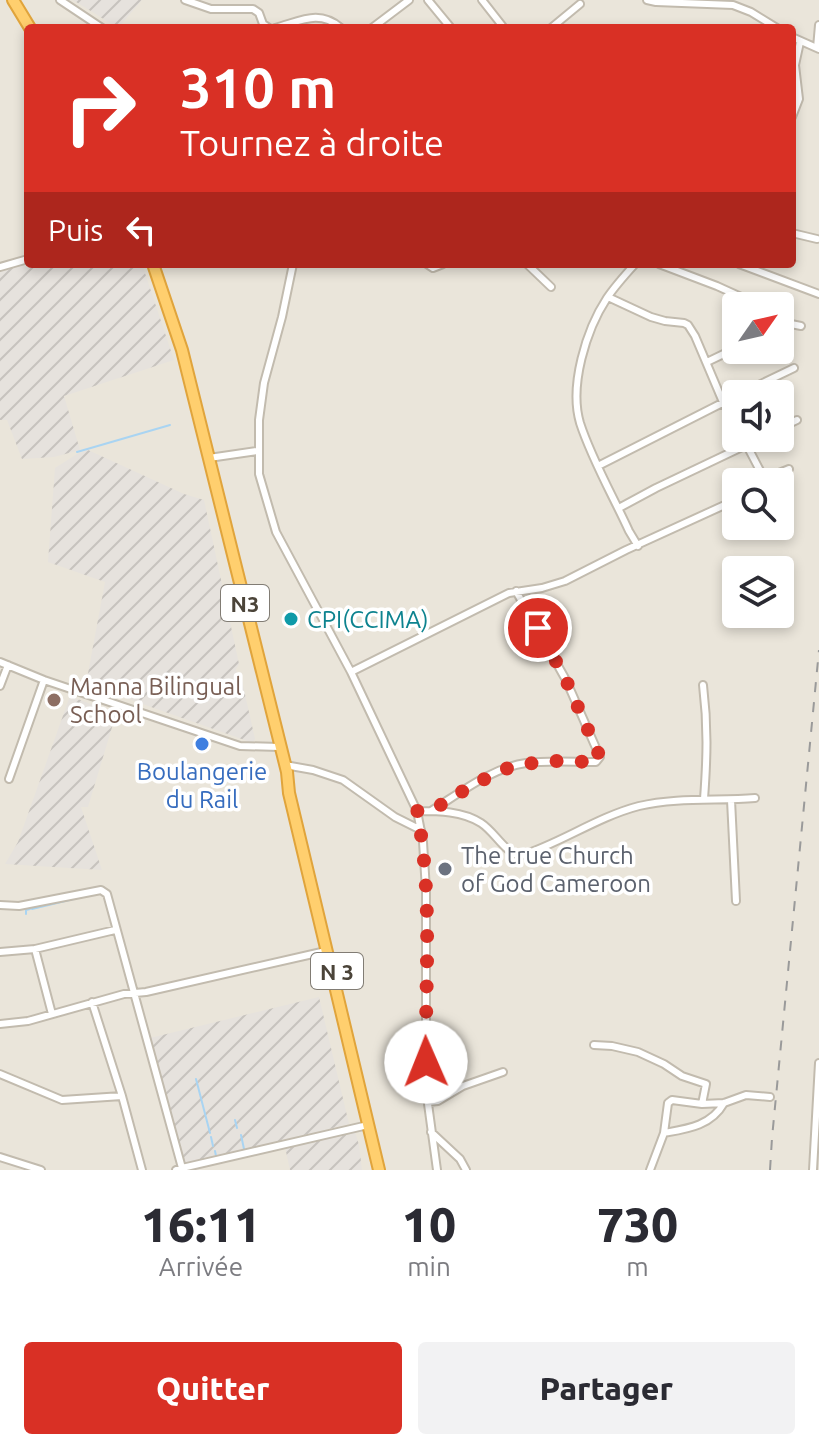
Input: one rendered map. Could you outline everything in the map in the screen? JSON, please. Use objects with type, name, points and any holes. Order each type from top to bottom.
[{"type":"highway","points":[[13,0],[28,24]]},
{"type":"highway","points":[[154,268],[182,350],[209,459]]},
{"type":"highway","name":"N3","points":[[209,459],[280,747]]},
{"type":"highway","name":"N 3","points":[[280,747],[326,951],[385,1170]]},
{"type":"highway","name":"N 3","points":[[286,769],[296,795],[379,1170]]},
{"type":"street","points":[[60,0],[96,24]]},
{"type":"street","points":[[185,0],[211,9],[253,9],[259,13],[263,24]]},
{"type":"street","points":[[384,24],[409,0]]},
{"type":"street","points":[[428,0],[448,24]]},
{"type":"street","points":[[482,0],[501,24]]},
{"type":"street","points":[[647,0],[733,5],[770,24]]},
{"type":"street","points":[[557,24],[580,4]]},
{"type":"street","points":[[289,24],[317,16],[329,18],[336,24]]},
{"type":"street","points":[[796,40],[818,49],[819,25]]},
{"type":"street","points":[[796,60],[800,42]]},
{"type":"street","points":[[796,74],[799,99],[796,107]]},
{"type":"street","points":[[796,234],[817,239]]},
{"type":"street","points":[[0,267],[24,260]]},
{"type":"street","points":[[292,268],[264,383],[257,451],[259,474],[276,532],[351,672],[417,811],[426,890],[428,1102],[437,1170]]},
{"type":"street","points":[[531,268],[551,287]]},
{"type":"street","points":[[632,268],[595,318],[577,384],[576,403],[580,422],[598,466],[638,546]]},
{"type":"street","points":[[670,268],[730,292]]},
{"type":"street","points":[[750,268],[819,294]]},
{"type":"street","points":[[608,297],[651,317],[686,324],[695,336],[722,400]]},
{"type":"street","points":[[794,325],[801,326]]},
{"type":"street","points":[[707,362],[722,355]]},
{"type":"street","points":[[769,380],[794,368]]},
{"type":"street","points":[[598,466],[722,403]]},
{"type":"street","points":[[209,459],[257,451]]},
{"type":"street","points":[[619,508],[734,452]]},
{"type":"street","points":[[351,672],[509,593],[565,581],[722,506]]},
{"type":"street","points":[[431,811],[474,784],[510,767],[556,761],[596,762],[600,757],[566,680],[516,591]]},
{"type":"street","points":[[0,662],[44,680],[240,746],[280,747]]},
{"type":"street","points":[[0,686],[8,665]]},
{"type":"street","points":[[9,779],[44,680]]},
{"type":"street","points":[[703,685],[708,753],[704,799]]},
{"type":"street","points":[[286,769],[313,770],[343,780],[395,817],[421,830]]},
{"type":"street","points":[[417,811],[445,811],[481,823],[511,853],[520,856],[638,806],[704,799],[755,798]]},
{"type":"street","points":[[731,800],[736,901]]},
{"type":"street","points":[[1,908],[101,890],[107,894],[179,1169],[368,1125]]},
{"type":"street","points":[[0,952],[35,949],[115,930]]},
{"type":"street","points":[[35,949],[52,1014]]},
{"type":"street","points":[[0,1024],[28,1021],[92,1002],[326,951]]},
{"type":"street","points":[[92,1002],[142,1170]]},
{"type":"street","points":[[594,1045],[638,1052],[682,1076],[706,1084],[702,1104]]},
{"type":"street","points":[[813,1170],[819,1063]]},
{"type":"street","points":[[428,1102],[438,1101],[463,1086],[503,1072]]},
{"type":"street","points":[[0,1074],[62,1100],[122,1096]]},
{"type":"street","points":[[650,1170],[664,1133],[669,1101],[702,1104],[724,1103],[746,1095],[770,1097]]},
{"type":"street","points":[[664,1133],[696,1127],[715,1116],[724,1103]]},
{"type":"street","points":[[431,1132],[460,1159],[466,1170]]},
{"type":"street","points":[[0,1157],[41,1170]]},
{"type":"shaded area","points":[[0,0],[819,0],[819,1170],[0,1170]]},
{"type":"shaded area","points":[[73,0],[142,0],[121,24],[112,24]]},
{"type":"shaded area","points":[[24,266],[143,268],[174,360],[64,396],[80,450],[54,457],[22,459],[7,420],[0,420],[0,269]]},
{"type":"shaded area","points":[[88,450],[184,494],[204,500],[239,664],[236,669],[242,681],[255,739],[253,743],[86,684],[105,582],[48,562],[55,468]]},
{"type":"shaded area","points":[[70,696],[116,714],[88,807],[81,807],[102,870],[5,864],[18,842]]},
{"type":"shaded area","points":[[319,997],[349,1124],[185,1164],[150,1038]]},
{"type":"shaded area","points":[[355,1132],[362,1170],[290,1170],[285,1147]]},
{"type":"waterway","points":[[77,452],[170,425]]},
{"type":"waterway","points":[[32,909],[90,895]]},
{"type":"waterway","points":[[26,914],[26,910],[30,909]]},
{"type":"waterway","points":[[196,1079],[210,1133]]},
{"type":"waterway","points":[[235,1120],[237,1128]]},
{"type":"waterway","points":[[241,1135],[244,1149]]},
{"type":"waterway","points":[[211,1137],[213,1146]]},
{"type":"waterway","points":[[215,1151],[216,1156]]},
{"type":"railway","points":[[770,1170],[819,650]]},
{"type":"place","name":"CPI(CCIMA)","points":[[291,619]]},
{"type":"place","name":"Manna Bilingual School","points":[[54,700]]},
{"type":"place","name":"Boulangerie du Rail","points":[[202,744]]},
{"type":"place","name":"The true Church of God Cameroon","points":[[445,869]]},
{"type":"route","points":[[426,1062],[426,890],[423,842],[417,811],[431,811],[490,775],[510,767],[556,761],[599,761],[599,752],[566,680],[538,628]]}]
